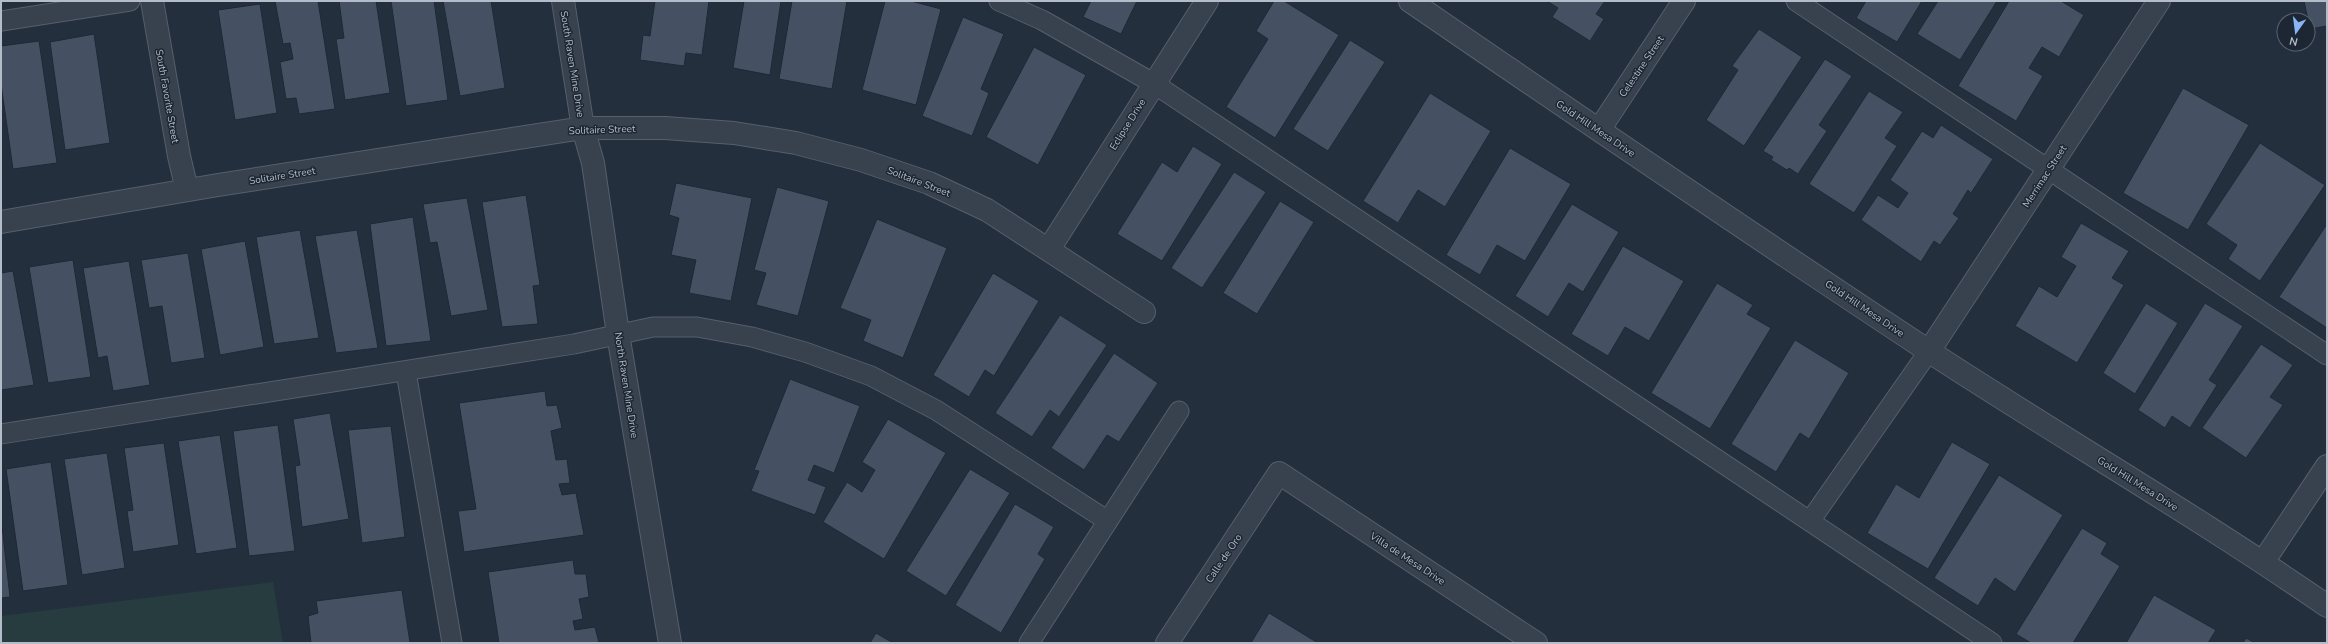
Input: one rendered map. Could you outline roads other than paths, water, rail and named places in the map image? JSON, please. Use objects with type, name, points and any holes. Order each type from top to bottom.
[{"type":"street","name":"South Favorite Street","points":[[152,1],[179,156],[187,190]]},
{"type":"street","name":"South Raven Mine Drive","points":[[563,1],[583,128]]},
{"type":"street","name":"Eclipse Drive","points":[[1049,249],[1153,82],[1207,1]]},
{"type":"street","name":"Gold Hill Mesa Drive","points":[[1410,1],[1599,130],[1929,351],[2264,562],[2327,606]]},
{"type":"street","name":"Celestine Street","points":[[1599,130],[1684,1]]},
{"type":"street","name":"Merrimac Street","points":[[1929,351],[2159,1]]},
{"type":"street","name":"Solitaire Street","points":[[1,222],[187,190],[583,128],[665,128],[734,133],[796,143],[832,152],[929,183],[987,210],[1144,312]]},
{"type":"street","name":"North Raven Mine Drive","points":[[583,128],[593,163],[618,334],[670,643]]},
{"type":"street","points":[[2264,562],[2327,466]]},
{"type":"street","name":"Calle de Oro","points":[[1167,643],[1280,473]]},
{"type":"street","name":"Villa de Mesa Drive","points":[[1280,473],[1536,643]]},
{"type":"lane","points":[[1,21],[130,1]]},
{"type":"lane","points":[[999,1],[1042,20],[1153,82],[1992,643]]},
{"type":"lane","points":[[1796,1],[2327,355]]},
{"type":"lane","points":[[1,434],[406,372],[574,344],[653,327],[697,327],[752,338],[806,352],[871,376],[936,410],[1108,521]]},
{"type":"lane","points":[[1810,521],[1929,351]]},
{"type":"lane","points":[[406,372],[452,643]]},
{"type":"lane","points":[[1029,643],[1178,411]]}]
